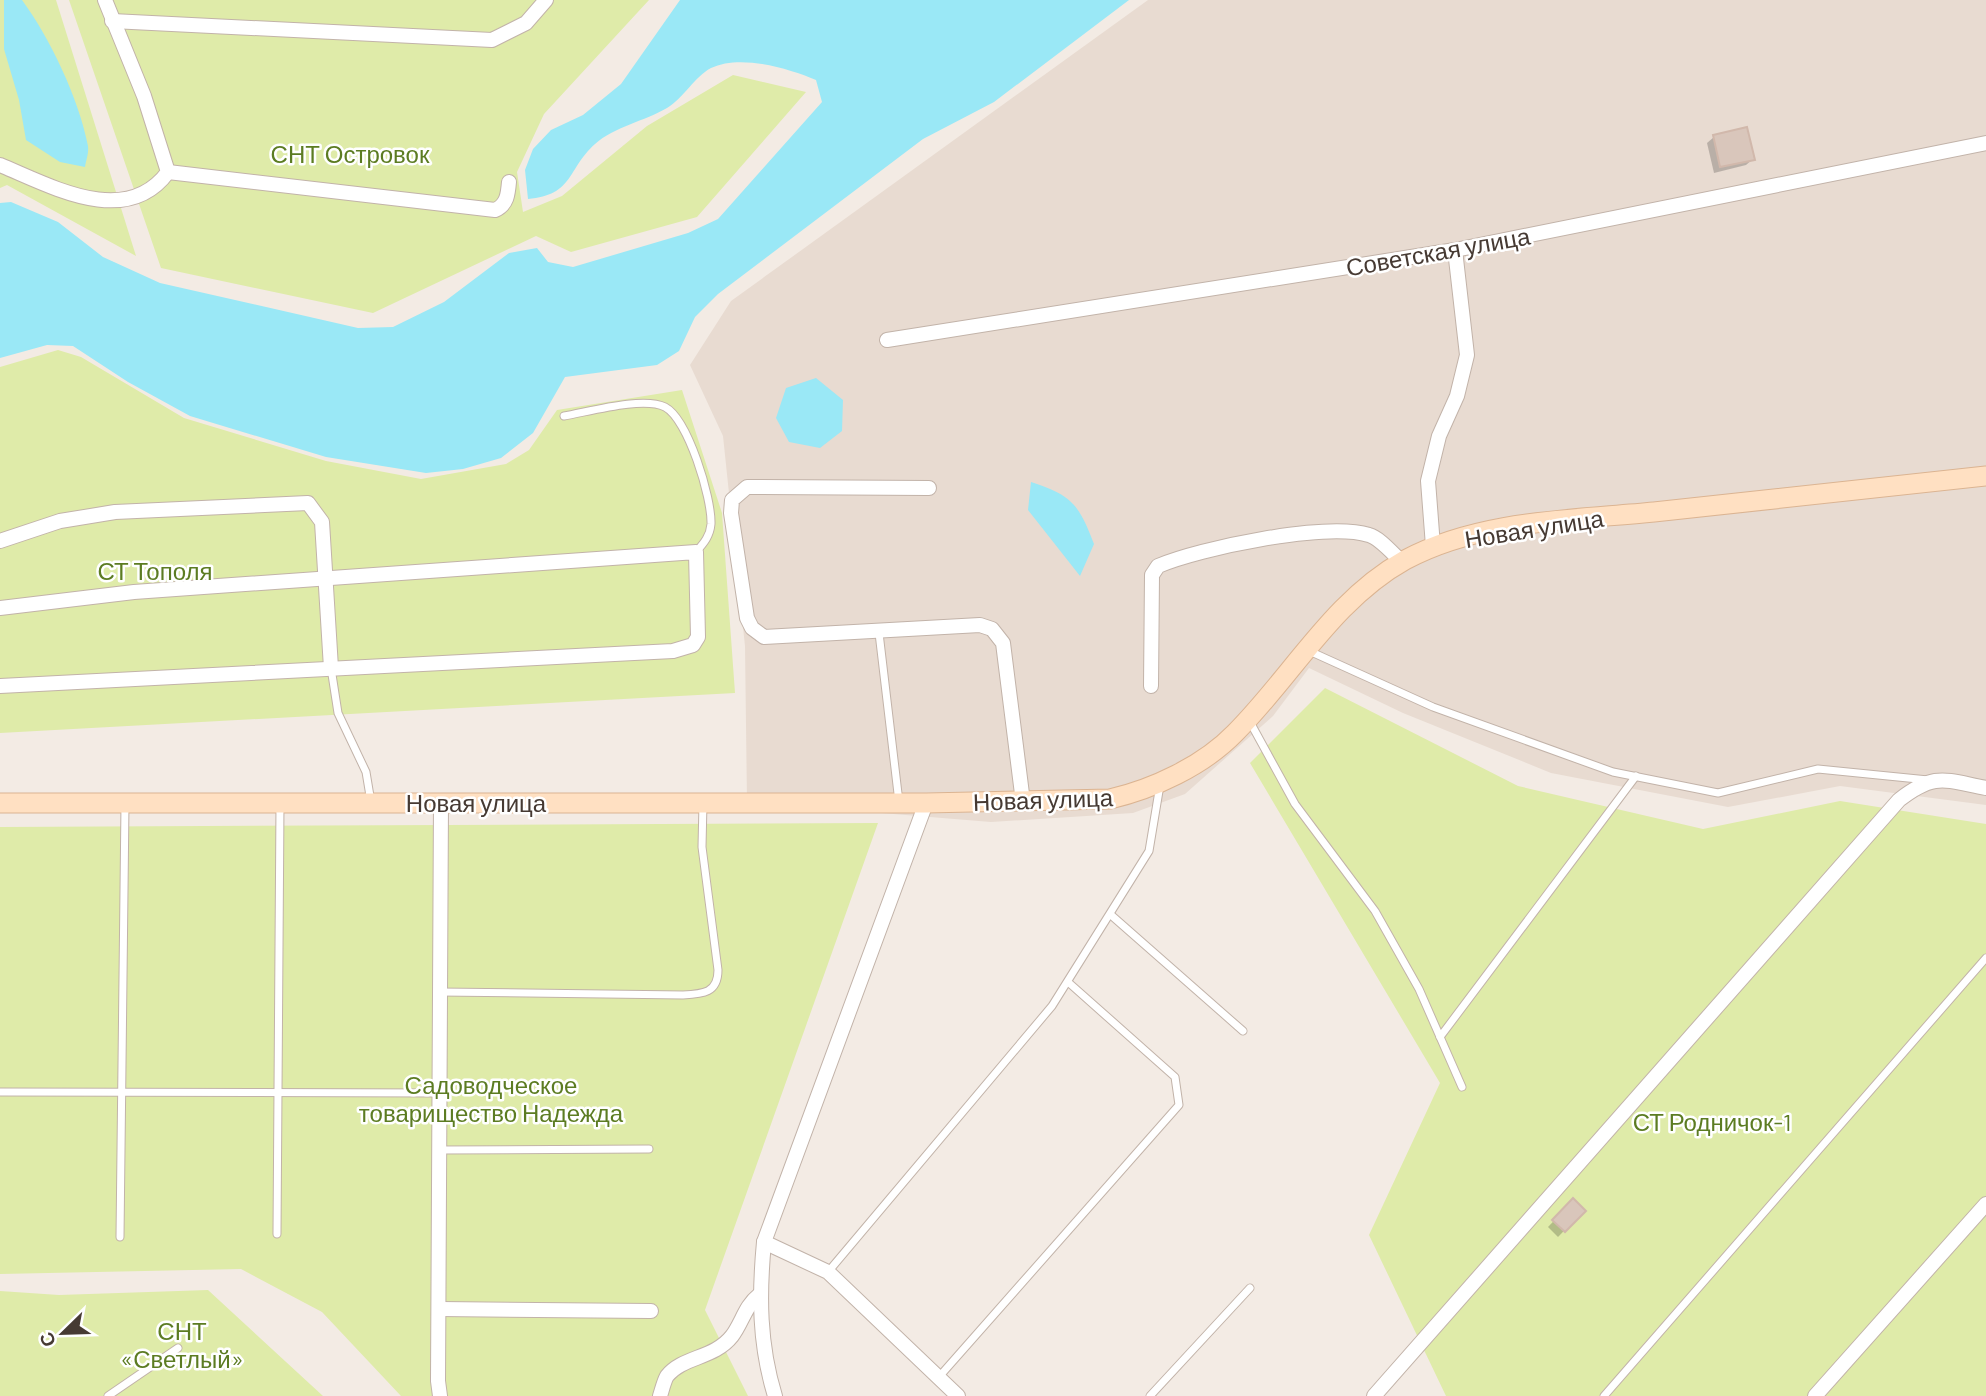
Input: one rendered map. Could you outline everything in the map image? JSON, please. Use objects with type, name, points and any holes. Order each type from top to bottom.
[{"type":"street","points":[[105,0],[144,96],[168,172]]},
{"type":"street","points":[[112,21],[492,40],[526,23],[546,0]]},
{"type":"street","name":"Советская улица","points":[[887,340],[1455,250],[1986,143]]},
{"type":"street","points":[[0,164],[61,190],[112,201],[137,199],[159,183],[168,172]]},
{"type":"street","points":[[168,172],[495,210],[502,207],[508,197],[509,182]]},
{"type":"street","points":[[1433,546],[1428,481],[1439,436],[1457,396],[1467,355],[1455,250]]},
{"type":"street","name":"Новая улица","points":[[0,803],[926,803],[1110,799],[1139,793],[1199,761],[1234,734],[1306,650],[1370,584],[1402,562],[1433,546],[1511,527],[1986,476]]},
{"type":"street","points":[[929,488],[747,487],[732,500],[747,618],[757,634],[764,637],[879,633],[980,625],[992,629],[1003,643],[1023,802]]},
{"type":"street","points":[[0,541],[60,521],[105,513],[308,503],[320,515],[331,668]]},
{"type":"street","points":[[1152,687],[1153,575],[1158,566],[1243,541],[1324,533],[1370,535],[1402,562]]},
{"type":"street","points":[[0,608],[121,593],[696,551],[698,637],[686,648],[0,686]]},
{"type":"street","points":[[1374,1396],[1899,800],[1929,780],[1940,778],[1986,788]]},
{"type":"street","points":[[440,801],[440,1396]]},
{"type":"street","points":[[775,1396],[765,1357],[759,1296],[764,1242],[926,803]]},
{"type":"street","points":[[1815,1396],[1986,1204]]},
{"type":"street","points":[[764,1242],[828,1272],[958,1396]]},
{"type":"street","points":[[660,1396],[667,1376],[681,1366],[709,1356],[732,1336],[746,1311],[759,1296]]},
{"type":"street","points":[[440,1309],[651,1311]]},
{"type":"lane","points":[[564,416],[644,403],[667,408],[682,425],[709,502],[711,526],[707,541],[696,551]]},
{"type":"lane","points":[[879,633],[899,803]]},
{"type":"lane","points":[[1306,650],[1433,707],[1612,772],[1718,793],[1818,769],[1929,780]]},
{"type":"lane","points":[[331,668],[338,713],[366,772],[371,802]]},
{"type":"lane","points":[[1248,718],[1295,804],[1375,911],[1419,989],[1462,1087]]},
{"type":"lane","points":[[1440,1037],[1636,776]]},
{"type":"lane","points":[[828,1272],[1052,1006],[1149,851],[1161,781]]},
{"type":"lane","points":[[439,992],[683,995],[712,990],[718,982],[718,970],[702,847],[704,802]]},
{"type":"lane","points":[[120,1237],[125,803]]},
{"type":"lane","points":[[277,1234],[281,803]]},
{"type":"lane","points":[[1111,915],[1243,1031]]},
{"type":"lane","points":[[1604,1396],[1986,958]]},
{"type":"lane","points":[[938,1378],[1179,1104],[1175,1077],[1068,982]]},
{"type":"lane","points":[[0,1092],[439,1093]]},
{"type":"lane","points":[[439,1150],[649,1149]]},
{"type":"lane","points":[[1150,1396],[1250,1288]]},
{"type":"lane","points":[[108,1396],[178,1348]]},
{"type":"shaded area","points":[[1148,0],[1986,0],[1986,805],[1840,786],[1728,807],[1551,773],[1403,713],[1309,668],[1273,716],[1185,794],[1133,813],[991,822],[747,802],[745,646],[723,436],[690,365],[731,301]]},
{"type":"green space","points":[[0,0],[56,0],[136,256],[7,185],[0,188]]},
{"type":"green space","name":"СНТ Островок","points":[[69,0],[649,0],[544,114],[517,172],[523,212],[562,196],[647,126],[733,75],[806,92],[697,217],[571,252],[536,236],[373,313],[161,268]]},
{"type":"green space","name":"СТ Тополя","points":[[58,350],[81,357],[184,418],[326,461],[421,479],[506,464],[529,450],[557,410],[682,390],[722,513],[735,693],[0,733],[0,367]]},
{"type":"green space","name":"СТ Родничок-1","points":[[1325,688],[1518,786],[1703,829],[1840,801],[1986,824],[1986,1396],[1446,1396],[1369,1235],[1440,1083],[1250,763]]},
{"type":"green space","name":"Садоводческое товарищество Надежда","points":[[878,823],[705,1310],[748,1396],[401,1396],[322,1312],[241,1269],[0,1274],[0,827]]},
{"type":"green space","name":"СНТ «Светлый»","points":[[208,1290],[323,1396],[0,1396],[0,1291],[59,1295]]},
{"type":"water","points":[[4,0],[22,0],[43,32],[62,70],[84,128],[88,149],[85,167],[60,162],[26,140],[19,100],[4,49]]},
{"type":"water","points":[[680,0],[1129,0],[994,102],[923,139],[718,294],[695,317],[679,351],[657,365],[565,377],[533,433],[501,458],[463,469],[426,473],[326,457],[190,416],[128,382],[73,346],[47,345],[0,358],[0,203],[11,202],[58,222],[103,257],[160,283],[358,328],[393,327],[444,302],[509,253],[537,248],[548,262],[573,267],[688,233],[718,219],[822,102],[816,80],[778,67],[750,62],[723,64],[711,68],[667,108],[611,133],[595,144],[568,179],[554,192],[528,199],[525,170],[533,149],[551,130],[583,115],[621,84]]},
{"type":"water","points":[[816,378],[843,400],[842,431],[820,448],[789,442],[776,418],[786,388]]},
{"type":"water","points":[[1031,482],[1065,497],[1084,520],[1094,544],[1080,576],[1028,510]]},
{"type":"building","points":[[1747,127],[1755,160],[1720,167],[1713,135]]},
{"type":"building","points":[[1573,1198],[1586,1211],[1565,1232],[1552,1220]]}]
